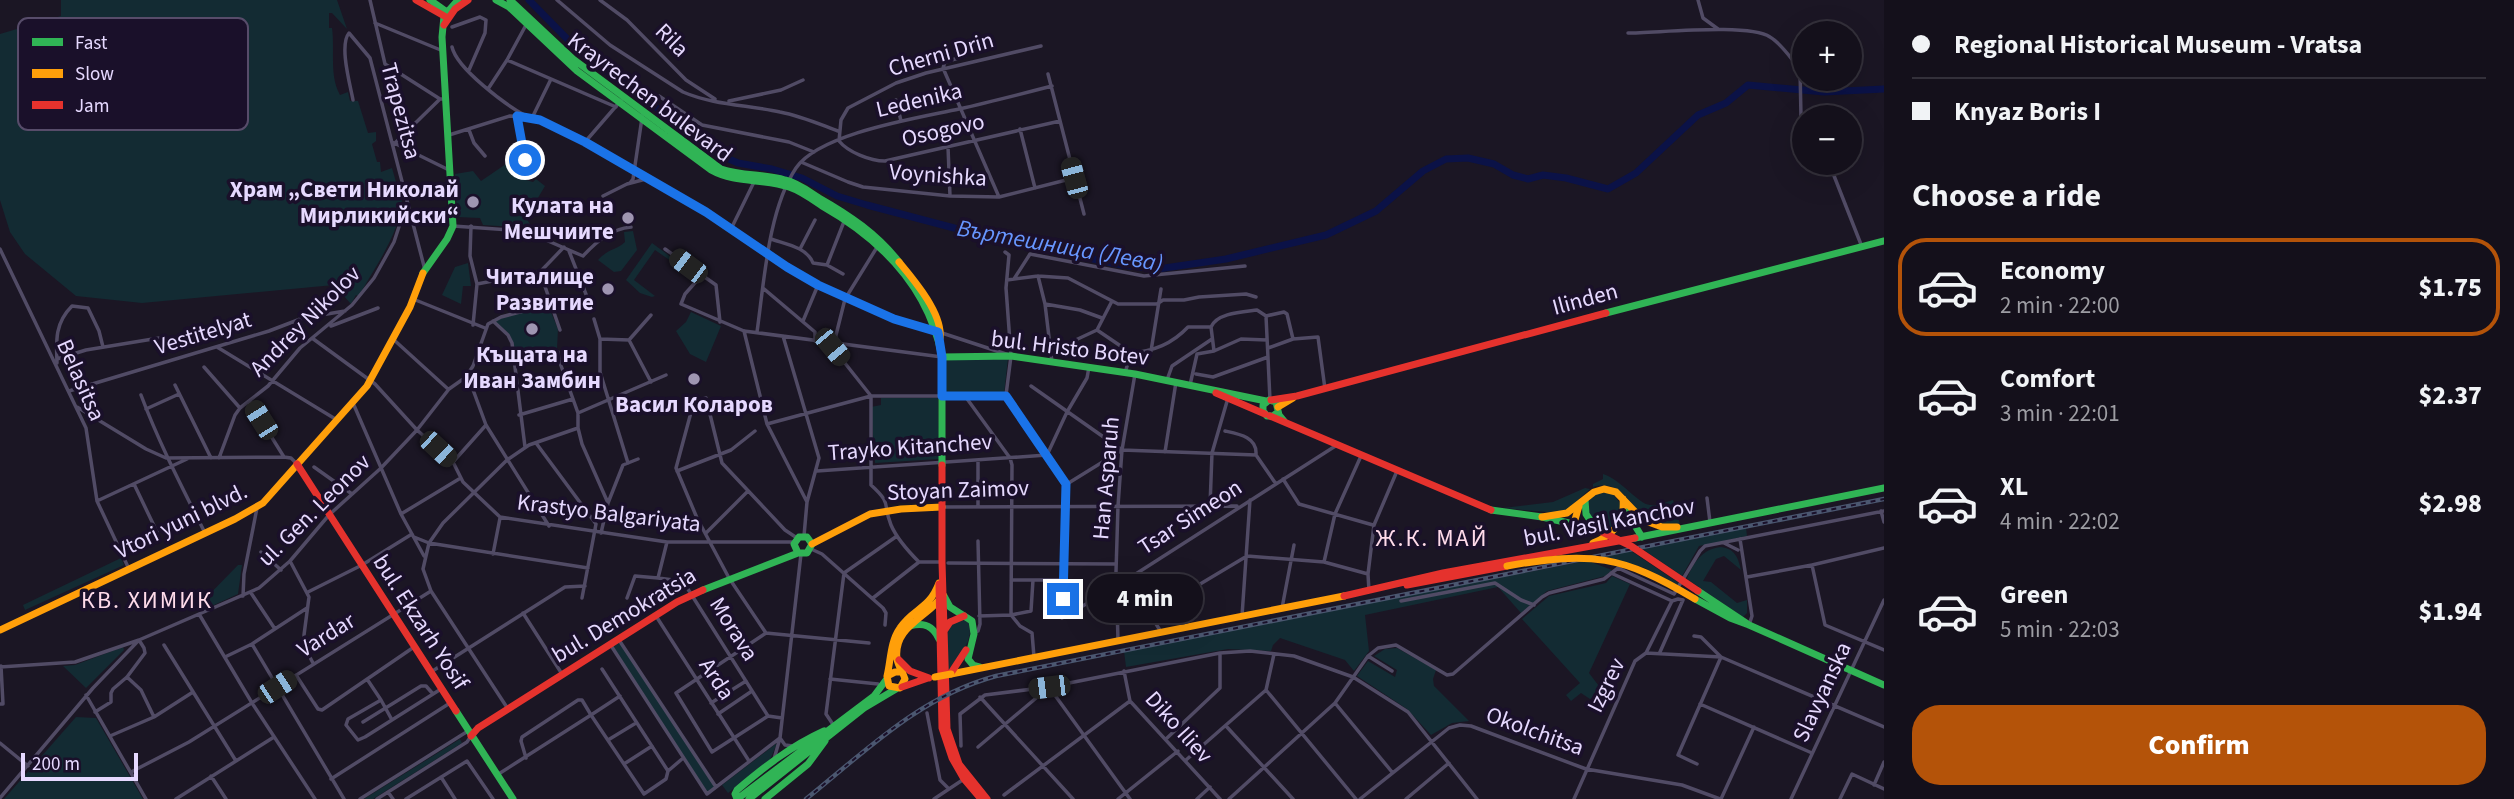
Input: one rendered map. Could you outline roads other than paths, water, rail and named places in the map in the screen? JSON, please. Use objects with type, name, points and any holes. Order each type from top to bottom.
[{"type":"street","points":[[370,0],[384,64],[443,99]]},
{"type":"street","points":[[423,0],[447,15]]},
{"type":"street","points":[[423,0],[438,6],[457,0]]},
{"type":"street","points":[[457,0],[447,15],[443,29],[443,99],[449,135],[453,226],[525,231],[583,256],[617,228],[631,227]]},
{"type":"street","points":[[447,15],[468,0]]},
{"type":"street","name":"Krayrechen bulevard","points":[[496,0],[509,7],[577,71],[721,169],[788,182],[831,205],[882,240],[902,264],[932,307],[940,335],[945,563]]},
{"type":"street","name":"Krayrechen bulevard","points":[[510,0],[620,102]]},
{"type":"street","points":[[557,0],[610,45],[683,92],[809,119],[838,131],[838,141]]},
{"type":"street","name":"Rila","points":[[600,0],[627,20],[686,80],[720,102]]},
{"type":"street","points":[[1698,0],[1703,18],[1720,30]]},
{"type":"street","points":[[438,6],[447,15]]},
{"type":"street","points":[[452,27],[480,18],[486,20],[485,33],[469,70]]},
{"type":"street","points":[[375,23],[443,51]]},
{"type":"street","points":[[488,89],[526,25]]},
{"type":"street","points":[[1628,33],[1720,30],[1755,31],[1769,36],[1800,69],[1800,105]]},
{"type":"street","name":"Trapezitsa","points":[[353,100],[346,63],[346,37],[349,33],[370,58],[425,270]]},
{"type":"street","name":"Cherni Drin","points":[[838,131],[848,108],[895,83],[943,68],[1041,46]]},
{"type":"street","points":[[452,47],[456,57],[508,106],[585,142],[633,172],[682,197],[818,285],[894,319],[1011,356]]},
{"type":"street","points":[[965,56],[948,60],[943,68],[999,197]]},
{"type":"street","points":[[507,60],[551,79],[620,102],[585,142]]},
{"type":"street","points":[[1048,74],[1084,214]]},
{"type":"street","points":[[530,117],[551,79]]},
{"type":"street","points":[[720,102],[780,90],[803,80]]},
{"type":"street","name":"Ledenika","points":[[758,332],[771,239],[788,182],[799,164],[814,152],[851,135],[1052,86]]},
{"type":"street","points":[[659,96],[702,125],[789,142],[814,152]]},
{"type":"street","points":[[443,99],[393,142],[451,171]]},
{"type":"street","points":[[896,100],[901,121]]},
{"type":"street","points":[[504,119],[508,106]]},
{"type":"street","points":[[629,183],[633,179],[642,115]]},
{"type":"street","name":"Krayrechen bulevard","points":[[642,115],[716,174],[734,180],[788,182],[845,219],[878,244],[926,307],[940,335]]},
{"type":"street","points":[[449,135],[517,116],[530,117]]},
{"type":"street","points":[[517,116],[525,160],[531,173]]},
{"type":"street","name":"Osogovo","points":[[838,141],[876,162],[885,162],[1060,121]]},
{"type":"street","points":[[1020,129],[1035,188]]},
{"type":"street","points":[[469,130],[474,143],[485,156]]},
{"type":"street","points":[[948,147],[950,196]]},
{"type":"street","name":"Voynishka","points":[[799,164],[863,187],[950,196],[999,197],[1074,178]]},
{"type":"street","points":[[1834,175],[1862,247]]},
{"type":"street","points":[[603,196],[629,183],[646,179]]},
{"type":"street","points":[[732,228],[754,182]]},
{"type":"street","name":"Andrey Nikolov","points":[[219,458],[240,408],[271,382],[300,348],[347,310],[374,278],[400,227],[407,202]]},
{"type":"street","points":[[827,265],[845,219]]},
{"type":"street","points":[[800,249],[815,220]]},
{"type":"street","name":"Vtori yuni blvd.","points":[[0,630],[257,508],[371,380],[425,270],[453,226]]},
{"type":"street","points":[[471,226],[470,256],[477,284],[473,325]]},
{"type":"street","points":[[771,239],[800,249],[811,257],[813,263],[827,265],[843,274]]},
{"type":"street","name":"Ilinden","points":[[1269,401],[1325,389],[1884,242]]},
{"type":"street","points":[[834,343],[845,299],[878,244]]},
{"type":"street","points":[[477,284],[540,272],[566,248]]},
{"type":"street","points":[[566,248],[575,262],[591,307]]},
{"type":"street","name":"Belasitsa","points":[[0,249],[86,428],[97,501],[129,569]]},
{"type":"street","points":[[665,249],[716,285],[720,322]]},
{"type":"street","points":[[1005,252],[1009,260],[1006,288],[1011,356],[1006,396],[1066,484],[1064,580],[1011,580]]},
{"type":"street","points":[[1014,279],[1030,254],[1144,276],[1245,265]]},
{"type":"street","points":[[540,272],[560,330]]},
{"type":"street","name":"bul. Hristo Botev","points":[[701,276],[685,294],[681,304],[744,331],[942,357],[1011,356],[1135,374],[1269,401]]},
{"type":"street","points":[[1007,280],[1038,276],[1068,278],[1112,301],[1125,304],[1157,304],[1163,300],[1246,294],[1256,297]]},
{"type":"street","points":[[1038,276],[1045,304],[1052,362]]},
{"type":"street","points":[[803,321],[818,285]]},
{"type":"street","points":[[764,288],[815,332],[815,341]]},
{"type":"street","points":[[1151,351],[1161,289]]},
{"type":"street","points":[[413,299],[485,328]]},
{"type":"street","points":[[1052,351],[1097,330],[1112,301]]},
{"type":"street","points":[[549,526],[486,425],[466,377],[473,366],[485,328],[493,321],[550,304]]},
{"type":"street","points":[[1045,304],[1080,310],[1102,318]]},
{"type":"street","points":[[57,367],[56,332],[62,315],[72,306],[88,307],[103,347]]},
{"type":"street","points":[[326,328],[378,308]]},
{"type":"street","name":"Vestitelyat","points":[[69,391],[303,318],[347,310]]},
{"type":"street","points":[[1214,351],[1211,327],[1218,318],[1256,310],[1266,316],[1284,312],[1287,314],[1293,340]]},
{"type":"street","points":[[629,340],[651,315]]},
{"type":"street","points":[[1266,316],[1269,401],[1262,408],[1267,415]]},
{"type":"street","points":[[594,319],[600,339],[600,372],[628,463]]},
{"type":"street","points":[[493,321],[512,342],[525,447]]},
{"type":"street","points":[[1097,330],[1131,353],[1151,351],[1177,339],[1188,327],[1211,327]]},
{"type":"street","points":[[744,331],[767,424],[807,502]]},
{"type":"street","points":[[773,761],[780,738],[792,636],[799,539],[820,458],[783,336]]},
{"type":"street","points":[[1268,348],[1293,340],[1318,337],[1325,389]]},
{"type":"street","points":[[57,359],[103,347],[159,338]]},
{"type":"street","name":"Krastyo Balgariyata","points":[[312,338],[371,380],[417,430],[453,462],[460,478],[500,517],[667,542],[799,539]]},
{"type":"street","points":[[393,339],[449,389]]},
{"type":"street","points":[[600,339],[629,340]]},
{"type":"street","points":[[1165,452],[1172,366],[1212,339]]},
{"type":"street","points":[[1190,386],[1198,354],[1214,351],[1241,339],[1267,340]]},
{"type":"street","points":[[629,340],[651,382]]},
{"type":"street","points":[[828,343],[871,396],[871,485],[886,499],[890,522],[897,536],[919,562]]},
{"type":"street","points":[[217,347],[337,420]]},
{"type":"street","points":[[515,363],[558,352],[578,414],[582,444],[608,503]]},
{"type":"street","points":[[1125,373],[1131,353]]},
{"type":"street","points":[[1196,374],[1213,377],[1268,357]]},
{"type":"street","points":[[204,367],[240,408]]},
{"type":"street","points":[[1047,455],[1087,378],[1089,367]]},
{"type":"street","name":"Han Asparuh","points":[[1118,640],[1118,506],[1122,450],[1135,374]]},
{"type":"street","points":[[578,414],[666,375]]},
{"type":"street","name":"ul. Gen. Leonov","points":[[0,666],[75,662],[139,640],[251,593],[290,561],[329,515],[381,468],[417,430],[449,389],[466,377]]},
{"type":"street","points":[[174,385],[211,458]]},
{"type":"street","points":[[472,387],[517,386]]},
{"type":"street","points":[[1031,386],[1122,450],[1256,455]]},
{"type":"street","name":"bul. Hristo Botev","points":[[1209,390],[1488,510],[1542,517],[1598,530],[1640,552],[1697,595]]},
{"type":"street","points":[[146,409],[179,394]]},
{"type":"street","points":[[141,395],[166,458],[205,533]]},
{"type":"street","points":[[767,424],[871,396],[1006,396]]},
{"type":"street","points":[[965,396],[1010,458],[1013,506],[1011,615],[1020,626],[1032,633],[1034,657]]},
{"type":"street","name":"Ilinden","points":[[1267,415],[1297,396]]},
{"type":"street","points":[[766,633],[729,578],[697,518],[677,471],[676,462],[693,405],[700,399],[706,398],[722,463],[785,530],[799,539],[811,540],[812,547],[873,598],[886,613],[885,625]]},
{"type":"street","points":[[1210,506],[1212,453],[1228,398]]},
{"type":"street","points":[[519,415],[573,399]]},
{"type":"street","points":[[249,401],[285,457]]},
{"type":"street","points":[[1269,401],[1278,409],[1280,417],[1287,424]]},
{"type":"street","points":[[353,403],[401,514],[425,558]]},
{"type":"street","points":[[76,405],[146,449],[166,458],[285,457],[291,458],[297,464]]},
{"type":"street","points":[[453,462],[486,425]]},
{"type":"street","points":[[508,709],[431,591],[423,569],[425,558],[429,543],[443,523],[507,460],[525,447],[578,428]]},
{"type":"street","points":[[677,471],[731,450],[755,431]]},
{"type":"street","points":[[1226,431],[1249,439],[1256,448],[1256,455],[1276,484]]},
{"type":"street","points":[[536,443],[601,533]]},
{"type":"street","name":"Tsar Simeon","points":[[1064,580],[1062,618],[1117,586],[1337,445]]},
{"type":"street","points":[[1066,484],[1122,450]]},
{"type":"street","name":"Trayko Kitanchev","points":[[817,471],[1047,455]]},
{"type":"street","points":[[1324,562],[1335,514],[1361,456]]},
{"type":"street","points":[[97,501],[189,458]]},
{"type":"street","points":[[601,533],[608,503],[623,466],[638,458]]},
{"type":"street","points":[[978,460],[978,506]]},
{"type":"street","name":"bul. Ekzarh Yosif","points":[[297,464],[513,799]]},
{"type":"street","points":[[314,467],[352,494]]},
{"type":"street","points":[[1396,471],[1374,525],[1368,574],[1370,590],[1432,582],[1563,557],[1611,560],[1645,570],[1697,595],[1730,618],[1884,685]]},
{"type":"street","points":[[401,514],[460,478]]},
{"type":"street","points":[[1283,479],[1299,503],[1374,525]]},
{"type":"street","points":[[134,484],[157,532]]},
{"type":"street","name":"bul. Vasil Kanchov","points":[[832,729],[899,688],[932,677],[1282,608],[1443,573],[1642,537],[1884,488]]},
{"type":"street","points":[[1542,517],[1567,513],[1594,492],[1604,489],[1616,492],[1643,520],[1662,527],[1688,527]]},
{"type":"street","points":[[706,533],[748,491]]},
{"type":"street","points":[[1707,498],[1710,522]]},
{"type":"street","points":[[1574,523],[1578,508],[1586,499]]},
{"type":"street","points":[[1586,499],[1586,514],[1598,530]]},
{"type":"street","points":[[1623,499],[1625,508],[1642,537]]},
{"type":"street","points":[[1242,616],[1250,500]]},
{"type":"street","name":"Stoyan Zaimov","points":[[799,553],[807,553],[812,547],[862,517],[888,511],[978,506],[1240,506]]},
{"type":"street","points":[[243,596],[244,574],[257,508]]},
{"type":"street","points":[[1576,548],[1612,534],[1622,522],[1625,508]]},
{"type":"street","points":[[1674,594],[1700,551],[1706,546],[1882,511],[1884,522]]},
{"type":"street","points":[[494,554],[500,517]]},
{"type":"street","points":[[582,598],[596,524]]},
{"type":"street","points":[[413,535],[429,543],[588,568]]},
{"type":"street","points":[[308,592],[413,535]]},
{"type":"street","points":[[832,729],[826,714],[844,573],[897,536]]},
{"type":"street","points":[[1741,552],[1750,537]]},
{"type":"street","points":[[1738,540],[1747,577],[1752,616],[1749,625]]},
{"type":"street","points":[[951,674],[979,628],[978,541]]},
{"type":"street","points":[[627,598],[635,576],[658,578],[667,542]]},
{"type":"street","points":[[1723,542],[1741,552]]},
{"type":"street","points":[[1282,608],[1294,545]]},
{"type":"street","points":[[1747,577],[1884,548]]},
{"type":"street","points":[[261,552],[281,569]]},
{"type":"street","name":"bul. Demokratsia","points":[[360,799],[692,594],[799,553]]},
{"type":"street","points":[[1161,632],[1150,614],[1247,556],[1324,562],[1368,574]]},
{"type":"street","points":[[290,561],[308,592],[304,648],[313,663]]},
{"type":"street","points":[[873,598],[919,562],[1116,564]]},
{"type":"street","points":[[941,598],[903,632],[897,658],[905,679],[899,688],[889,686],[887,678],[898,631],[905,622],[931,603],[945,563]]},
{"type":"street","points":[[945,563],[939,639],[942,728],[952,758],[964,779],[981,799]]},
{"type":"street","points":[[1812,565],[1825,625],[1884,650]]},
{"type":"street","points":[[1229,799],[1335,703],[1368,656],[1378,649],[1396,645],[1447,675],[1453,674],[1549,593],[1604,579],[1615,569],[1683,600]]},
{"type":"street","points":[[1611,573],[1672,601],[1683,600]]},
{"type":"street","name":"Morava","points":[[658,578],[681,581],[692,594],[768,716]]},
{"type":"street","points":[[979,616],[1031,611],[1033,580]]},
{"type":"street","points":[[939,583],[944,631],[948,736],[959,764],[986,799]]},
{"type":"street","points":[[1401,601],[1495,583],[1534,605]]},
{"type":"street","points":[[430,673],[565,587],[585,586]]},
{"type":"street","name":"Vardar","points":[[131,772],[215,726],[431,591]]},
{"type":"street","points":[[251,593],[275,630]]},
{"type":"street","points":[[941,598],[950,608],[973,623],[974,633],[968,659],[972,665],[983,667]]},
{"type":"street","points":[[1660,652],[1683,600]]},
{"type":"street","name":"Slavyanska","points":[[1791,799],[1884,600]]},
{"type":"street","name":"Izgrev","points":[[1574,799],[1635,661],[1646,653],[1672,601]]},
{"type":"street","points":[[225,657],[275,630],[307,607]]},
{"type":"street","points":[[523,613],[562,674]]},
{"type":"street","points":[[199,614],[315,799]]},
{"type":"street","name":"Arda","points":[[655,615],[749,761]]},
{"type":"street","points":[[944,631],[951,620],[964,616]]},
{"type":"street","points":[[903,632],[914,624],[924,624],[933,628],[939,639]]},
{"type":"street","points":[[1657,631],[1668,635]]},
{"type":"street","points":[[782,718],[768,716],[712,752],[676,696],[677,690],[766,633],[869,643]]},
{"type":"street","points":[[1694,636],[1701,637],[1721,657]]},
{"type":"street","points":[[618,639],[716,787]]},
{"type":"street","points":[[0,798],[86,695],[139,640],[145,653],[111,693],[111,702],[95,712]]},
{"type":"street","points":[[251,644],[344,799]]},
{"type":"street","points":[[610,644],[682,759],[707,793],[780,738]]},
{"type":"street","points":[[164,645],[236,761]]},
{"type":"street","points":[[296,675],[320,710],[414,647]]},
{"type":"street","points":[[1166,739],[1220,688],[1220,653]]},
{"type":"street","points":[[961,746],[960,714],[980,697],[1049,687],[1220,653],[1274,653],[1294,656],[1353,677],[1408,712],[1477,799]]},
{"type":"street","points":[[1186,760],[1266,690],[1274,653]]},
{"type":"street","points":[[1646,653],[1721,657],[1884,727]]},
{"type":"street","points":[[1368,656],[1392,671]]},
{"type":"street","points":[[1697,764],[1678,755],[1721,657]]},
{"type":"street","points":[[897,658],[908,669],[932,677]]},
{"type":"street","points":[[0,666],[3,704],[0,704]]},
{"type":"street","points":[[602,669],[668,771]]},
{"type":"street","name":"Diko Iliev","points":[[1124,671],[1130,701],[1220,799]]},
{"type":"street","points":[[887,678],[895,672],[903,673]]},
{"type":"street","name":"bul. Vasil Kanchov","points":[[903,673],[932,677]]},
{"type":"street","points":[[127,677],[141,690],[154,716]]},
{"type":"street","name":"bul. Vasil Kanchov","points":[[742,798],[877,693],[887,678]]},
{"type":"street","points":[[367,679],[392,720]]},
{"type":"street","points":[[831,679],[878,684]]},
{"type":"street","points":[[711,703],[746,681]]},
{"type":"street","points":[[363,722],[421,685],[426,686],[433,694]]},
{"type":"street","points":[[978,747],[1049,687]]},
{"type":"street","points":[[1049,687],[1130,799]]},
{"type":"street","points":[[381,700],[348,719],[346,725],[358,740],[441,689]]},
{"type":"street","points":[[1266,690],[1358,799]]},
{"type":"street","points":[[718,714],[752,691]]},
{"type":"street","points":[[110,736],[154,716],[193,692]]},
{"type":"street","points":[[86,695],[146,799]]},
{"type":"street","points":[[497,775],[620,696]]},
{"type":"street","points":[[980,697],[1073,799]]},
{"type":"street","points":[[526,758],[522,737],[582,700],[647,799]]},
{"type":"street","points":[[1004,795],[1130,701]]},
{"type":"street","points":[[331,779],[450,703]]},
{"type":"street","points":[[1335,703],[1392,772]]},
{"type":"street","points":[[1700,704],[1812,753]]},
{"type":"street","points":[[927,713],[940,780],[948,789]]},
{"type":"street","points":[[608,740],[637,722]]},
{"type":"street","name":"Okolchitsa","points":[[1358,799],[1432,740],[1449,728],[1460,725],[1471,726],[1586,769],[1682,785],[1721,799]]},
{"type":"street","points":[[1226,726],[1293,799]]},
{"type":"street","points":[[1721,799],[1754,727]]},
{"type":"street","points":[[742,798],[736,792],[773,761],[795,746],[832,729]]},
{"type":"street","points":[[765,799],[808,764],[832,729]]},
{"type":"street","name":"bul. Demokratsia","points":[[377,799],[467,743],[470,733]]},
{"type":"street","points":[[176,799],[274,737]]},
{"type":"street","points":[[780,738],[785,745],[795,746]]},
{"type":"street","points":[[0,743],[28,766]]},
{"type":"street","points":[[624,764],[652,746]]},
{"type":"street","points":[[1118,799],[1178,751]]},
{"type":"street","points":[[644,794],[666,779],[668,771],[682,759]]},
{"type":"street","points":[[406,799],[467,761],[493,799]]},
{"type":"street","points":[[1874,785],[1884,762]]},
{"type":"street","points":[[1406,799],[1449,763]]},
{"type":"street","points":[[1840,799],[1852,774],[1884,789]]},
{"type":"street","points":[[211,776],[226,799]]},
{"type":"street","points":[[441,777],[455,799]]},
{"type":"street","points":[[934,799],[964,779]]},
{"type":"street","points":[[1197,799],[1210,787]]},
{"type":"street","points":[[388,792],[393,799]]},
{"type":"waterway","name":"Въртешница (Лева)","points":[[529,0],[578,50],[722,156],[738,163],[772,169],[802,178],[837,196],[992,238],[1122,265],[1158,269],[1226,259],[1326,235],[1376,211],[1423,171],[1446,159],[1468,158],[1494,164],[1513,175],[1528,179],[1543,175],[1608,189],[1636,173],[1698,115],[1726,103],[1748,85],[1824,92],[1884,89]]},
{"type":"railway","points":[[806,799],[918,711],[968,685],[996,676],[1884,499]]},
{"type":"place","name":"Храм „Свети Николай Мирликийски“","points":[[473,202]]},
{"type":"place","name":"Кулата на Мешчиите","points":[[628,218]]},
{"type":"place","name":"Читалище Развитие","points":[[608,289]]},
{"type":"place","name":"Къщата на Иван Замбин","points":[[532,329]]},
{"type":"place","name":"Васил Коларов","points":[[694,379]]},
{"type":"district","name":"Ж.К. МАЙ","points":[[1432,538]]},
{"type":"district","name":"КВ. ХИМИК","points":[[147,600]]}]
